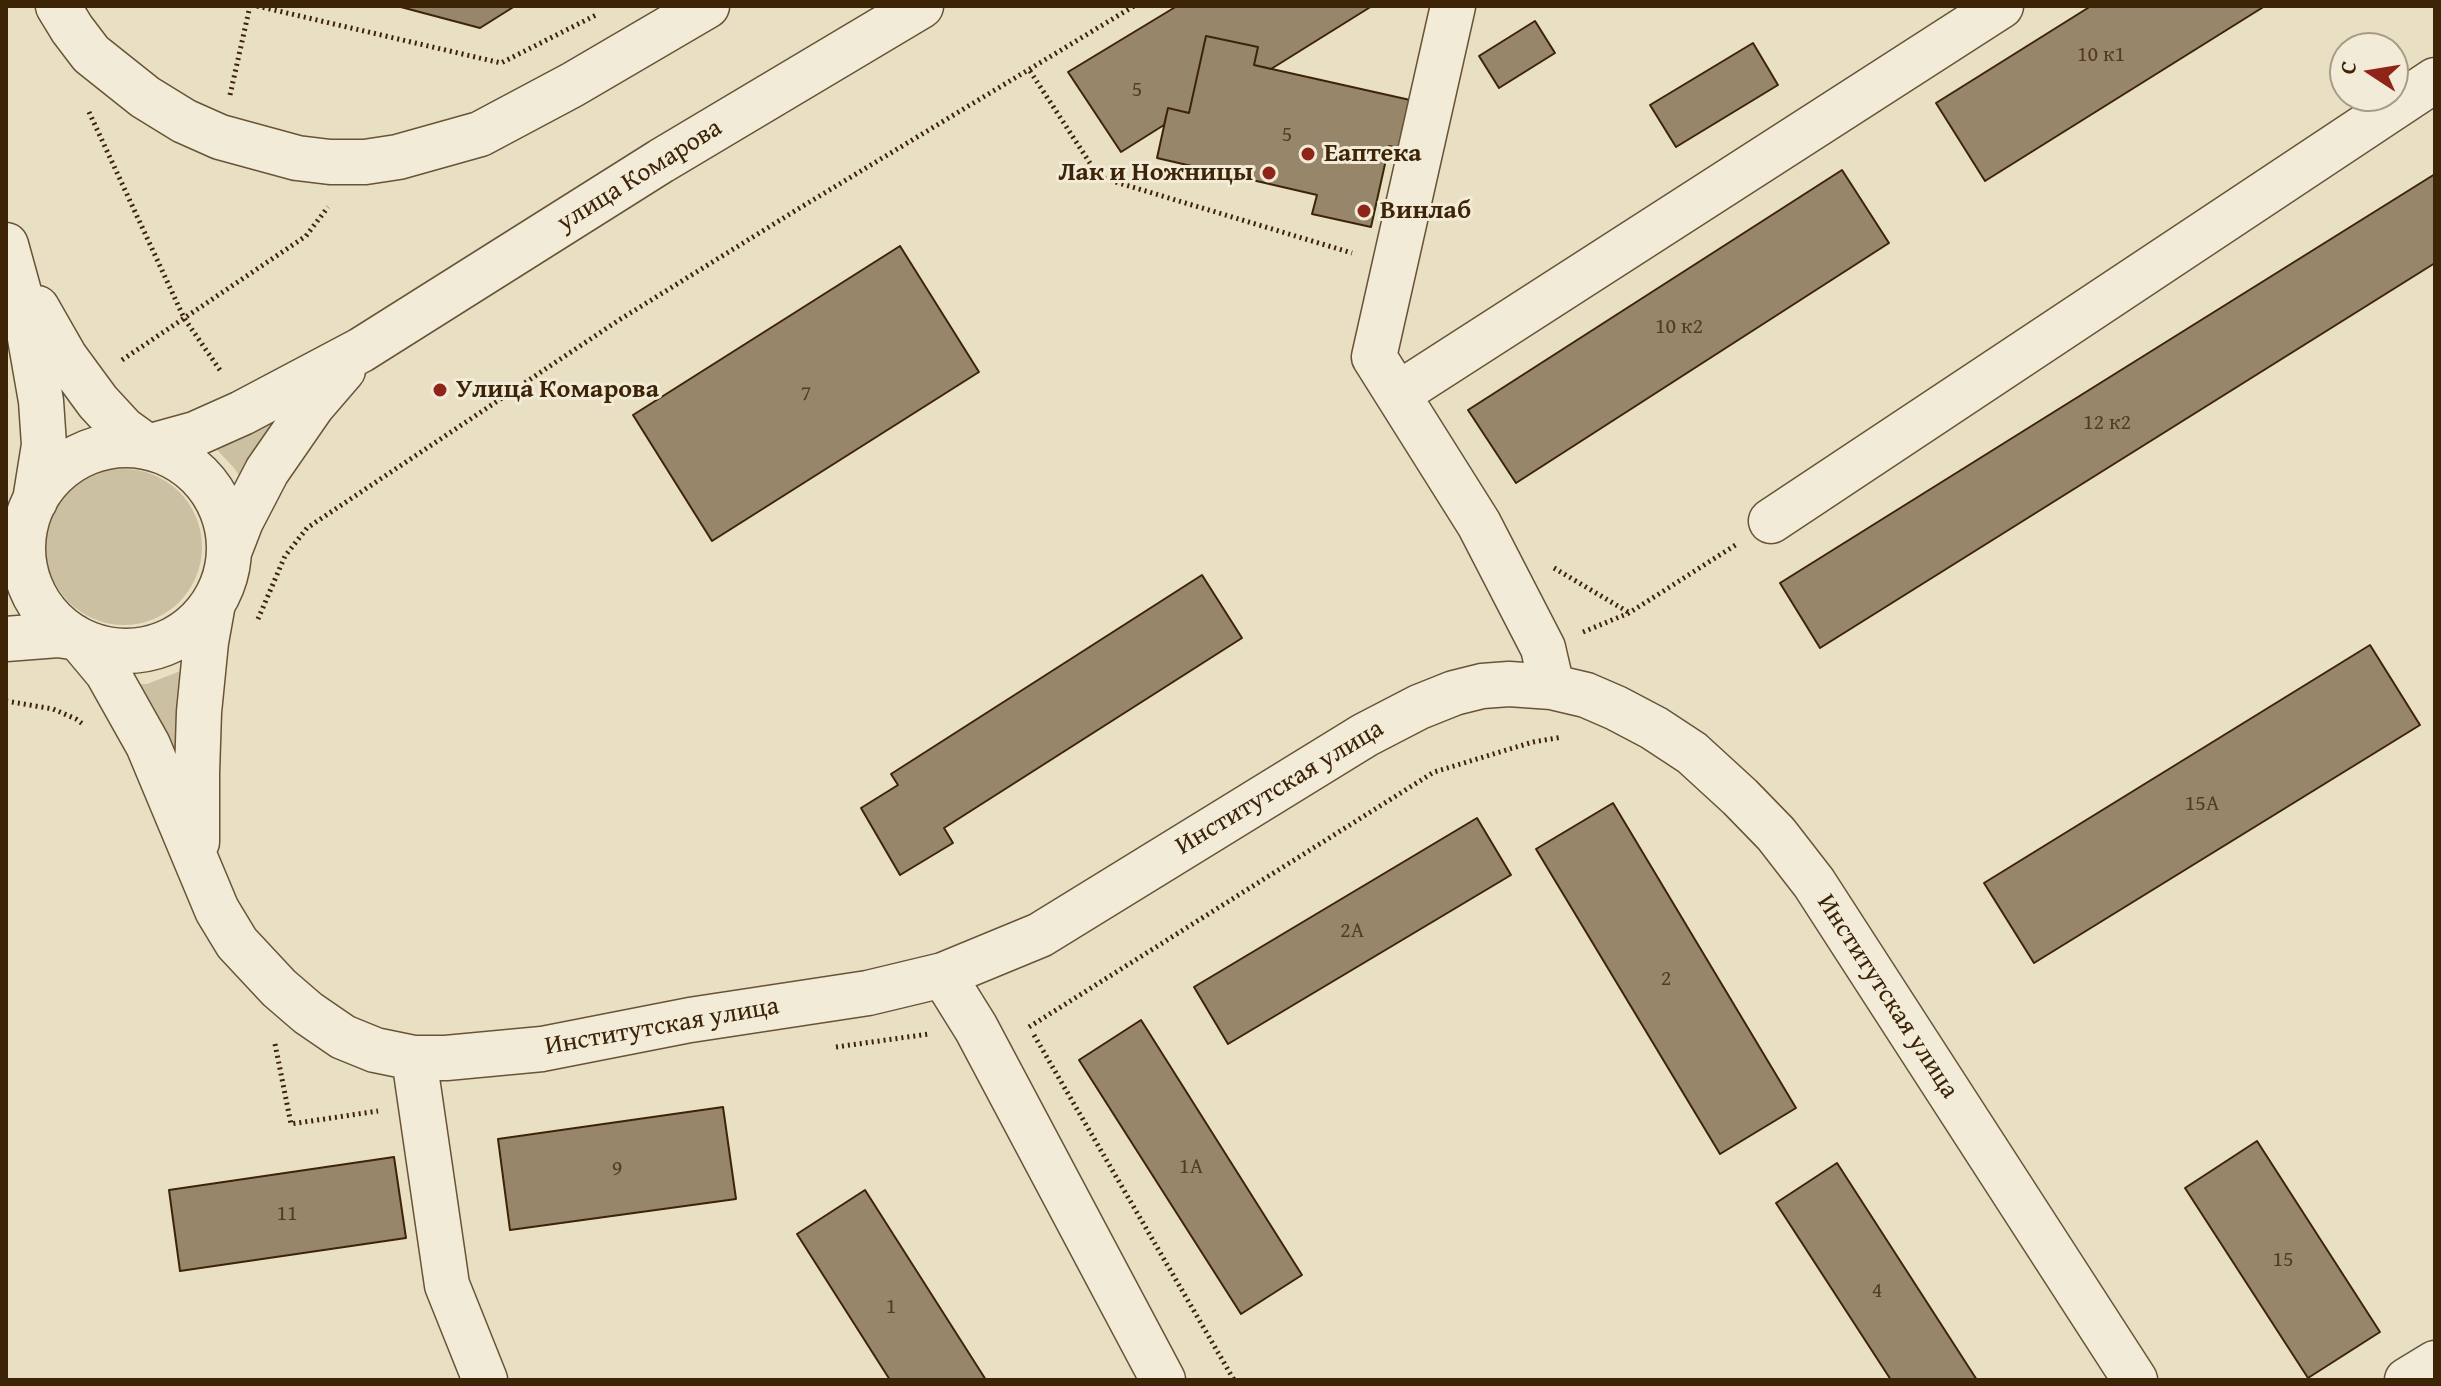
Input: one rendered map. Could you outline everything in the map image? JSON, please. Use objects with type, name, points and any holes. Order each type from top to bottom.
[{"type":"street","points":[[58,6],[91,54],[145,97],[184,121],[220,137],[297,158],[330,162],[365,162],[423,151],[480,134],[572,85],[707,6]]},
{"type":"street","name":"улица Комарова","points":[[148,447],[195,434],[242,413],[361,350],[661,161],[921,6]]},
{"type":"street","points":[[1453,6],[1374,357],[1479,524],[1547,668]]},
{"type":"street","points":[[1398,394],[2001,6]]},
{"type":"street","points":[[1771,521],[2435,80]]},
{"type":"street","points":[[6,639],[58,635],[98,648],[128,651],[157,647],[184,634],[206,615],[221,590],[229,552],[229,532],[220,504],[204,479],[182,460],[136,440],[110,416],[46,327],[9,252]]},
{"type":"street","points":[[9,252],[30,335],[41,401],[44,445],[39,484],[22,538],[24,563],[33,592],[49,617],[77,639]]},
{"type":"street","name":"улица Комарова","points":[[229,552],[253,495],[289,436],[361,350]]},
{"type":"street","points":[[22,538],[47,481],[69,461],[96,448],[125,444],[148,447]]},
{"type":"street","name":"Институтская улица","points":[[199,868],[199,712],[213,603]]},
{"type":"street","name":"Институтская улица","points":[[77,639],[107,672],[148,745],[217,910],[237,943],[288,996],[343,1037],[375,1050],[414,1058],[542,1049],[690,1020],[868,993],[943,975],[1040,935],[1365,735],[1419,707],[1454,693],[1509,684],[1547,668],[1586,695],[1654,728],[1692,753],[1776,834],[1814,883],[2135,1380]]},
{"type":"street","points":[[943,975],[976,1028],[1163,1380]]},
{"type":"street","points":[[414,1058],[447,1285],[485,1380]]},
{"type":"street","points":[[2407,1380],[2435,1363]]},
{"type":"path","points":[[220,137],[250,6]]},
{"type":"path","points":[[257,6],[501,63],[601,13]]},
{"type":"path","points":[[255,629],[285,556],[307,528],[619,320],[1134,6]]},
{"type":"path","points":[[91,54],[82,97],[184,318],[219,367],[242,413]]},
{"type":"path","points":[[1030,71],[1099,177],[1396,266]]},
{"type":"path","points":[[82,380],[128,357],[306,236],[365,162]]},
{"type":"path","points":[[1547,668],[1719,557]]},
{"type":"path","points":[[6,701],[53,709],[76,719],[87,728]]},
{"type":"path","points":[[821,1049],[976,1028],[1029,1027],[1434,772],[1533,742],[1572,735]]},
{"type":"path","points":[[1029,1027],[1234,1380]]},
{"type":"path","points":[[265,1036],[275,1044],[291,1124],[420,1105]]},
{"type":"shaded area","points":[[325,374],[245,485],[235,469],[205,437]]},
{"type":"shaded area","points":[[124,469],[154,474],[180,491],[197,517],[202,547],[197,577],[180,603],[154,620],[124,625],[94,620],[68,603],[51,577],[46,547],[51,517],[68,491],[94,474]]},
{"type":"shaded area","points":[[188,668],[185,809],[124,685],[147,684]]},
{"type":"building","points":[[397,6],[515,6],[480,28]]},
{"type":"building","points":[[1177,6],[1372,6],[1271,69],[1254,65],[1258,47],[1206,36],[1189,113],[1168,108],[1164,125],[1121,152],[1068,72]]},
{"type":"building","points":[[2091,6],[2265,6],[1985,181],[1936,103]]},
{"type":"building","points":[[1535,21],[1555,53],[1499,88],[1479,56]]},
{"type":"building","points":[[1206,36],[1258,47],[1254,65],[1419,102],[1408,150],[1389,146],[1371,227],[1312,214],[1317,195],[1157,158],[1168,108],[1189,113]]},
{"type":"building","points":[[1753,43],[1778,85],[1676,147],[1650,105]]},
{"type":"building","points":[[1842,170],[1889,243],[1516,483],[1468,410]]},
{"type":"building","points":[[2435,174],[2435,263],[1820,648],[1780,583]]},
{"type":"building","points":[[900,246],[979,372],[712,541],[633,415]]},
{"type":"building","points":[[1202,575],[1242,638],[944,828],[953,843],[900,875],[861,808],[898,785],[891,774]]},
{"type":"building","points":[[2370,645],[2420,725],[2034,963],[1984,883]]},
{"type":"building","points":[[1613,803],[1796,1108],[1720,1154],[1536,849]]},
{"type":"building","points":[[1477,818],[1511,875],[1228,1044],[1194,987]]},
{"type":"building","points":[[1141,1020],[1302,1275],[1241,1314],[1079,1060]]},
{"type":"building","points":[[723,1107],[736,1199],[510,1230],[498,1139]]},
{"type":"building","points":[[2257,1141],[2380,1332],[2308,1378],[2185,1188]]},
{"type":"building","points":[[394,1157],[406,1238],[180,1271],[169,1190]]},
{"type":"building","points":[[1837,1163],[1977,1380],[1891,1380],[1776,1203]]},
{"type":"building","points":[[865,1190],[986,1380],[890,1380],[797,1234]]},
{"type":"place","name":"Еаптека","points":[[1308,154]]},
{"type":"place","name":"Лак и Ножницы","points":[[1269,173]]},
{"type":"place","name":"Винлаб","points":[[1364,211]]},
{"type":"place","name":"Улица Комарова","points":[[440,390]]}]
